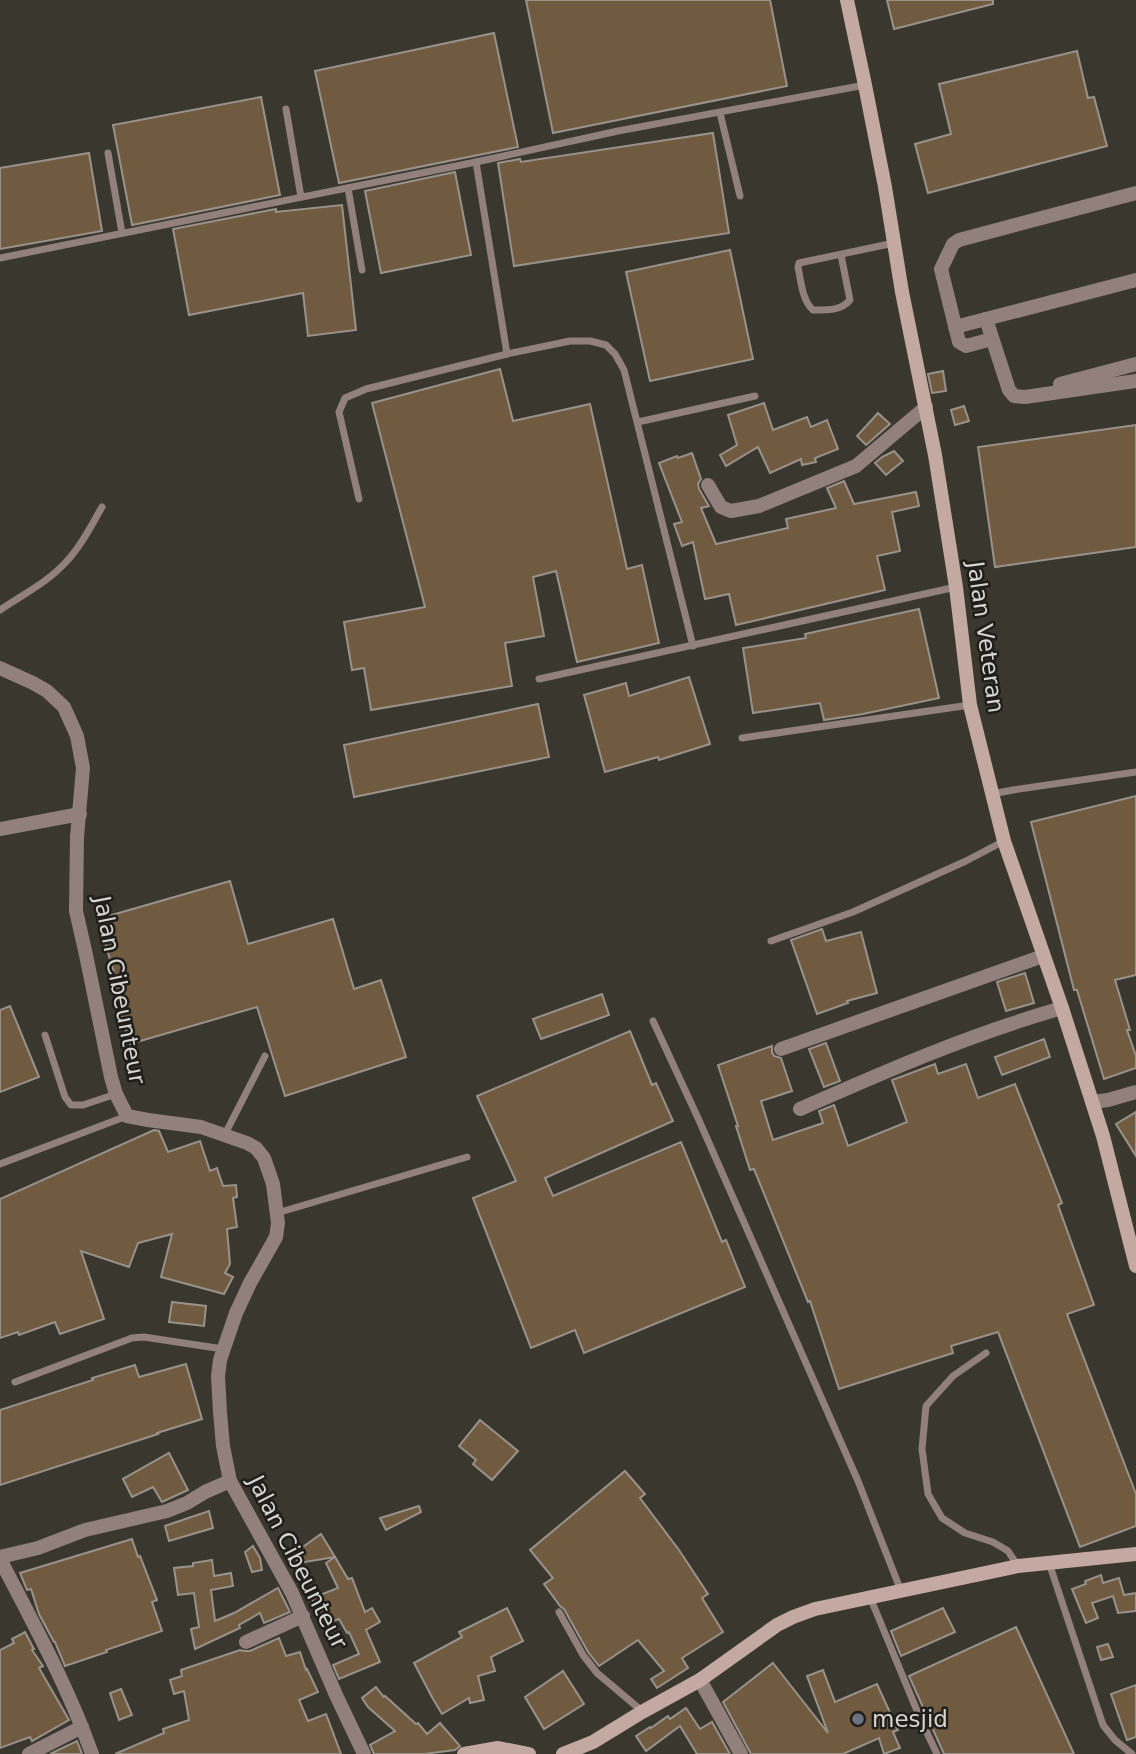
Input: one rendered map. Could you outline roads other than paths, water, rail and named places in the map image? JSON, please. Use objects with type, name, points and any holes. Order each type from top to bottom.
[{"type":"main road","name":"Jalan Veteran","points":[[847,0],[935,455],[956,587],[970,705],[1004,841],[1103,1136],[1136,1266]]},
{"type":"main road","points":[[563,1754],[593,1742],[700,1680],[777,1625],[793,1617],[834,1603],[1018,1566],[1136,1554]]},
{"type":"main road","points":[[464,1754],[498,1748],[529,1754]]},
{"type":"street","points":[[992,340],[966,346],[959,342],[941,269],[953,244],[959,240],[1136,193]]},
{"type":"street","points":[[955,327],[1136,279]]},
{"type":"street","points":[[986,319],[1009,390],[1014,396],[1025,397],[1136,381]]},
{"type":"street","points":[[1014,396],[1136,364]]},
{"type":"street","points":[[708,485],[721,507],[732,511],[759,506],[856,466],[926,407]]},
{"type":"street","name":"Jalan Cibeunteur","points":[[0,668],[47,691],[64,708],[77,736],[83,768],[77,837],[76,911],[116,1094],[127,1116],[201,1127],[247,1143],[256,1148],[264,1158],[273,1184],[277,1213],[276,1237],[250,1283],[223,1349],[219,1376],[223,1446],[230,1481],[292,1593],[364,1754]]},
{"type":"street","points":[[0,829],[80,814]]},
{"type":"street","points":[[781,1049],[1043,956]]},
{"type":"street","points":[[800,1109],[959,1041],[1062,1008]]},
{"type":"street","points":[[1092,1102],[1136,1092]]},
{"type":"street","points":[[92,1754],[60,1674],[0,1558],[38,1548],[85,1530],[167,1511],[230,1481]]},
{"type":"street","points":[[246,1642],[303,1616]]},
{"type":"street","points":[[700,1680],[741,1754]]},
{"type":"street","points":[[29,1754],[82,1727]]},
{"type":"lane","points":[[0,258],[618,131],[865,85]]},
{"type":"lane","points":[[285,109],[301,197]]},
{"type":"lane","points":[[720,113],[740,196]]},
{"type":"lane","points":[[108,153],[122,233]]},
{"type":"lane","points":[[476,162],[508,354]]},
{"type":"lane","points":[[348,188],[362,270]]},
{"type":"lane","points":[[841,255],[850,300],[848,304],[839,308],[813,310],[806,299],[797,265],[799,263],[894,243]]},
{"type":"lane","points":[[359,499],[340,412],[345,398],[366,389],[570,341],[590,341],[606,345],[624,370],[693,646]]},
{"type":"lane","points":[[638,422],[755,396]]},
{"type":"lane","points":[[0,610],[40,584],[65,563],[102,508]]},
{"type":"lane","points":[[539,679],[956,587]]},
{"type":"lane","points":[[742,738],[970,705]]},
{"type":"lane","points":[[992,794],[1136,772]]},
{"type":"lane","points":[[771,941],[853,912],[1004,841]]},
{"type":"lane","points":[[653,1021],[858,1481],[901,1591]]},
{"type":"lane","points":[[45,1035],[65,1097],[71,1105],[83,1105],[116,1094]]},
{"type":"lane","points":[[225,1134],[265,1056]]},
{"type":"lane","points":[[0,1164],[127,1116]]},
{"type":"lane","points":[[277,1213],[467,1157]]},
{"type":"lane","points":[[15,1382],[132,1338],[157,1338],[223,1349]]},
{"type":"lane","points":[[986,1353],[953,1376],[926,1406],[922,1448],[928,1494],[942,1518],[965,1533],[993,1542],[1008,1551],[1018,1566]]},
{"type":"lane","points":[[1048,1563],[1103,1725],[1115,1740],[1132,1754]]},
{"type":"lane","points":[[869,1597],[937,1754]]},
{"type":"lane","points":[[559,1612],[583,1655],[597,1673],[642,1712]]},
{"type":"place","name":"mesjid","points":[[858,1719]]}]
